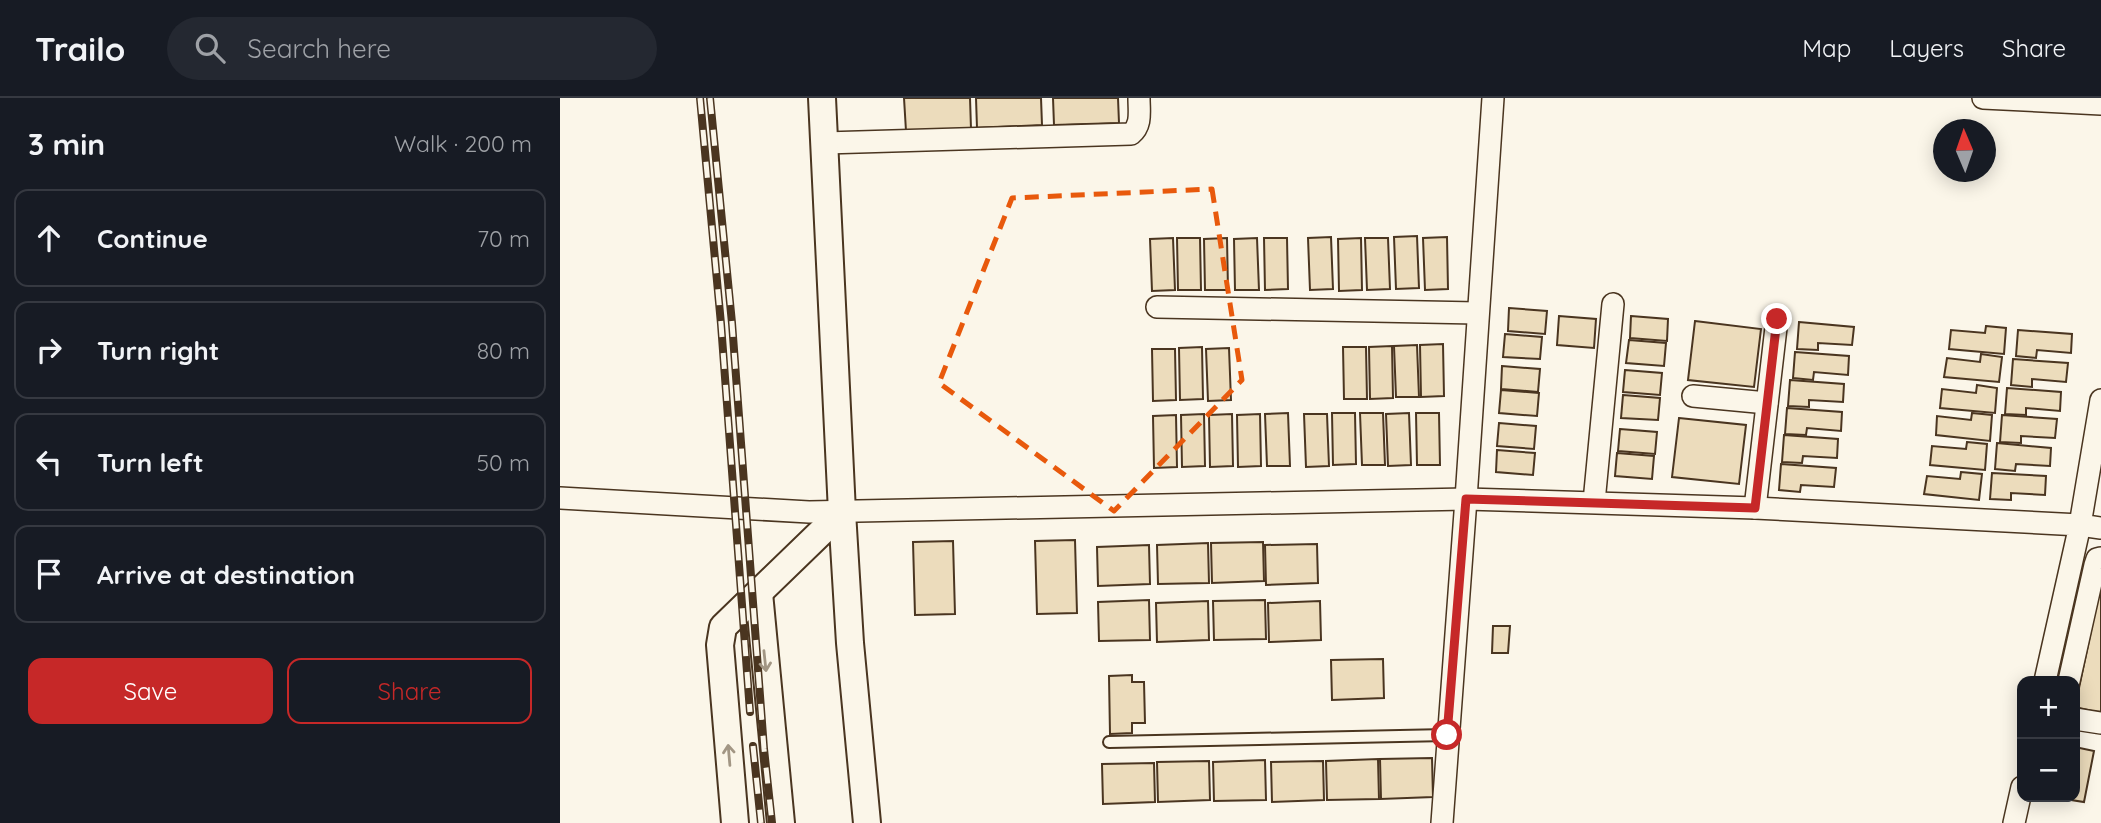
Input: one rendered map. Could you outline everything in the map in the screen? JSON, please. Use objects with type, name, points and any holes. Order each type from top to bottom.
[{"type":"street","points":[[822,98],[850,643],[867,823]]},
{"type":"street","points":[[825,143],[1131,134],[1138,129],[1139,98]]},
{"type":"street","points":[[1441,823],[1493,98]]},
{"type":"street","points":[[1983,98],[2101,104]]},
{"type":"street","points":[[1594,502],[1613,304]]},
{"type":"street","points":[[1157,307],[1477,313]]},
{"type":"street","points":[[1755,508],[1777,319]]},
{"type":"street","points":[[1693,396],[1768,402]]},
{"type":"street","points":[[2046,676],[2080,525],[2101,400]]},
{"type":"street","points":[[560,498],[809,512],[1466,499],[1755,508],[2101,528]]},
{"type":"street","points":[[735,823],[720,645],[723,627],[842,512]]},
{"type":"street","points":[[2070,676],[2095,565],[2101,558]]},
{"type":"street","points":[[759,593],[781,823]]},
{"type":"street","points":[[2080,720],[2101,723]]},
{"type":"street","points":[[2014,823],[2019,802]]},
{"type":"lane","points":[[1109,742],[1447,735]]},
{"type":"highlighted area","points":[[1212,189],[1242,380],[1114,511],[939,383],[1012,198]]},
{"type":"building","points":[[904,98],[970,98],[971,129],[906,131]]},
{"type":"building","points":[[976,98],[1041,98],[1042,125],[977,128]]},
{"type":"building","points":[[1053,98],[1118,98],[1119,123],[1054,125]]},
{"type":"building","points":[[1417,236],[1419,288],[1396,289],[1394,237]]},
{"type":"building","points":[[1331,237],[1333,289],[1310,290],[1308,238]]},
{"type":"building","points":[[1447,237],[1448,289],[1425,290],[1423,238]]},
{"type":"building","points":[[1173,238],[1175,290],[1152,291],[1150,239]]},
{"type":"building","points":[[1177,238],[1200,238],[1201,290],[1178,290]]},
{"type":"building","points":[[1227,238],[1228,290],[1205,290],[1204,239]]},
{"type":"building","points":[[1257,238],[1259,290],[1235,290],[1234,239]]},
{"type":"building","points":[[1264,238],[1287,238],[1288,289],[1265,290]]},
{"type":"building","points":[[1361,238],[1362,290],[1339,291],[1338,239]]},
{"type":"building","points":[[1365,238],[1388,238],[1390,289],[1367,290]]},
{"type":"building","points":[[1509,308],[1547,311],[1545,334],[1508,331]]},
{"type":"building","points":[[1559,316],[1596,319],[1594,348],[1557,345]]},
{"type":"building","points":[[1631,316],[1668,319],[1667,341],[1630,338]]},
{"type":"building","points":[[1695,321],[1761,329],[1754,387],[1688,380]]},
{"type":"building","points":[[1799,322],[1854,327],[1852,345],[1818,343],[1818,350],[1797,349]]},
{"type":"building","points":[[1986,326],[2006,328],[2004,354],[1949,349],[1951,330],[1985,333]]},
{"type":"building","points":[[2018,330],[2072,334],[2071,353],[2037,350],[2036,358],[2016,356]]},
{"type":"building","points":[[1505,334],[1542,337],[1540,359],[1503,357]]},
{"type":"building","points":[[1629,340],[1666,343],[1664,366],[1626,363]]},
{"type":"building","points":[[1443,344],[1444,396],[1421,397],[1420,345]]},
{"type":"building","points":[[1417,345],[1419,397],[1396,397],[1394,346]]},
{"type":"building","points":[[1392,346],[1393,398],[1370,399],[1369,347]]},
{"type":"building","points":[[1202,347],[1203,399],[1180,400],[1179,348]]},
{"type":"building","points":[[1343,347],[1366,347],[1367,399],[1344,399]]},
{"type":"building","points":[[1229,348],[1231,400],[1208,401],[1206,349]]},
{"type":"building","points":[[1152,349],[1175,349],[1176,400],[1153,401]]},
{"type":"building","points":[[1795,352],[1849,356],[1848,375],[1814,372],[1813,380],[1793,378]]},
{"type":"building","points":[[1981,354],[2002,357],[1999,382],[1944,377],[1947,358],[1980,362]]},
{"type":"building","points":[[2013,359],[2068,363],[2066,382],[2032,379],[2032,387],[2011,385]]},
{"type":"building","points":[[1502,366],[1540,369],[1538,392],[1501,389]]},
{"type":"building","points":[[1625,370],[1662,373],[1660,395],[1623,392]]},
{"type":"building","points":[[1790,380],[1844,384],[1843,402],[1809,400],[1809,407],[1788,406]]},
{"type":"building","points":[[1977,385],[1997,388],[1995,413],[1940,408],[1942,389],[1976,393]]},
{"type":"building","points":[[2007,388],[2061,392],[2060,411],[2026,408],[2026,415],[2005,414]]},
{"type":"building","points":[[1501,390],[1539,393],[1537,416],[1499,413]]},
{"type":"building","points":[[1623,395],[1660,398],[1658,420],[1621,418]]},
{"type":"building","points":[[1787,408],[1842,412],[1841,431],[1807,428],[1806,435],[1785,434]]},
{"type":"building","points":[[1288,413],[1290,466],[1267,466],[1265,414]]},
{"type":"building","points":[[1332,413],[1355,413],[1356,464],[1333,465]]},
{"type":"building","points":[[1360,413],[1383,413],[1385,465],[1362,465]]},
{"type":"building","points":[[1409,413],[1411,465],[1388,466],[1386,414]]},
{"type":"building","points":[[1416,413],[1439,413],[1440,465],[1417,465]]},
{"type":"building","points":[[1972,413],[1992,415],[1990,441],[1936,435],[1937,416],[1971,420]]},
{"type":"building","points":[[1204,414],[1205,466],[1182,467],[1181,415]]},
{"type":"building","points":[[1232,414],[1233,466],[1210,467],[1209,415]]},
{"type":"building","points":[[1260,414],[1261,466],[1238,467],[1237,415]]},
{"type":"building","points":[[1304,414],[1327,414],[1329,466],[1306,467]]},
{"type":"building","points":[[1176,415],[1177,467],[1154,468],[1153,416]]},
{"type":"building","points":[[2002,415],[2057,419],[2055,438],[2021,436],[2021,443],[2000,442]]},
{"type":"building","points":[[1679,418],[1746,425],[1739,484],[1672,477]]},
{"type":"building","points":[[1499,423],[1536,426],[1534,449],[1497,446]]},
{"type":"building","points":[[1620,429],[1657,432],[1655,454],[1618,451]]},
{"type":"building","points":[[1784,435],[1838,439],[1837,458],[1803,456],[1802,463],[1782,462]]},
{"type":"building","points":[[1967,442],[1987,444],[1985,470],[1930,465],[1932,446],[1966,449]]},
{"type":"building","points":[[1997,443],[2051,448],[2050,466],[2016,464],[2015,471],[1995,469]]},
{"type":"building","points":[[1497,450],[1535,453],[1533,475],[1496,472]]},
{"type":"building","points":[[1617,453],[1654,456],[1652,479],[1615,476]]},
{"type":"building","points":[[1781,464],[1836,468],[1834,487],[1801,485],[1800,492],[1779,490]]},
{"type":"building","points":[[1961,472],[1982,474],[1979,500],[1924,494],[1927,476],[1960,479]]},
{"type":"building","points":[[1992,473],[2046,476],[2045,495],[2011,493],[2011,500],[1990,499]]},
{"type":"building","points":[[1075,540],[1077,613],[1037,614],[1035,541]]},
{"type":"building","points":[[953,541],[955,614],[915,615],[913,542]]},
{"type":"building","points":[[1263,542],[1264,581],[1212,583],[1211,543]]},
{"type":"building","points":[[1208,543],[1209,583],[1158,584],[1157,545]]},
{"type":"building","points":[[1317,544],[1318,583],[1266,585],[1265,545]]},
{"type":"building","points":[[1149,545],[1150,584],[1098,586],[1097,547]]},
{"type":"building","points":[[2101,583],[2101,713],[2080,708],[2080,683]]},
{"type":"building","points":[[1149,600],[1150,640],[1099,641],[1098,602]]},
{"type":"building","points":[[1265,600],[1266,639],[1214,640],[1213,601]]},
{"type":"building","points":[[1208,601],[1209,640],[1157,642],[1156,603]]},
{"type":"building","points":[[1320,601],[1321,640],[1269,642],[1268,603]]},
{"type":"building","points":[[1493,626],[1510,626],[1508,653],[1492,653]]},
{"type":"building","points":[[1383,659],[1384,698],[1332,700],[1331,660]]},
{"type":"building","points":[[1132,675],[1132,682],[1144,682],[1145,723],[1132,723],[1132,733],[1110,734],[1109,676]]},
{"type":"building","points":[[2080,748],[2094,751],[2084,802],[2080,801]]},
{"type":"building","points":[[1432,758],[1433,797],[1381,799],[1380,759]]},
{"type":"building","points":[[1378,759],[1379,799],[1327,800],[1326,761]]},
{"type":"building","points":[[1265,760],[1266,800],[1214,801],[1213,762]]},
{"type":"building","points":[[1209,761],[1210,800],[1158,802],[1157,762]]},
{"type":"building","points":[[1323,761],[1324,800],[1272,802],[1271,762]]},
{"type":"building","points":[[1154,763],[1155,802],[1103,804],[1102,764]]},
{"type":"railway","points":[[700,98],[721,324],[750,712]]},
{"type":"railway","points":[[710,98],[732,323],[772,823]]},
{"type":"railway","points":[[753,746],[761,823]]},
{"type":"route","points":[[1447,735],[1466,499],[1755,508],[1777,319]]}]
